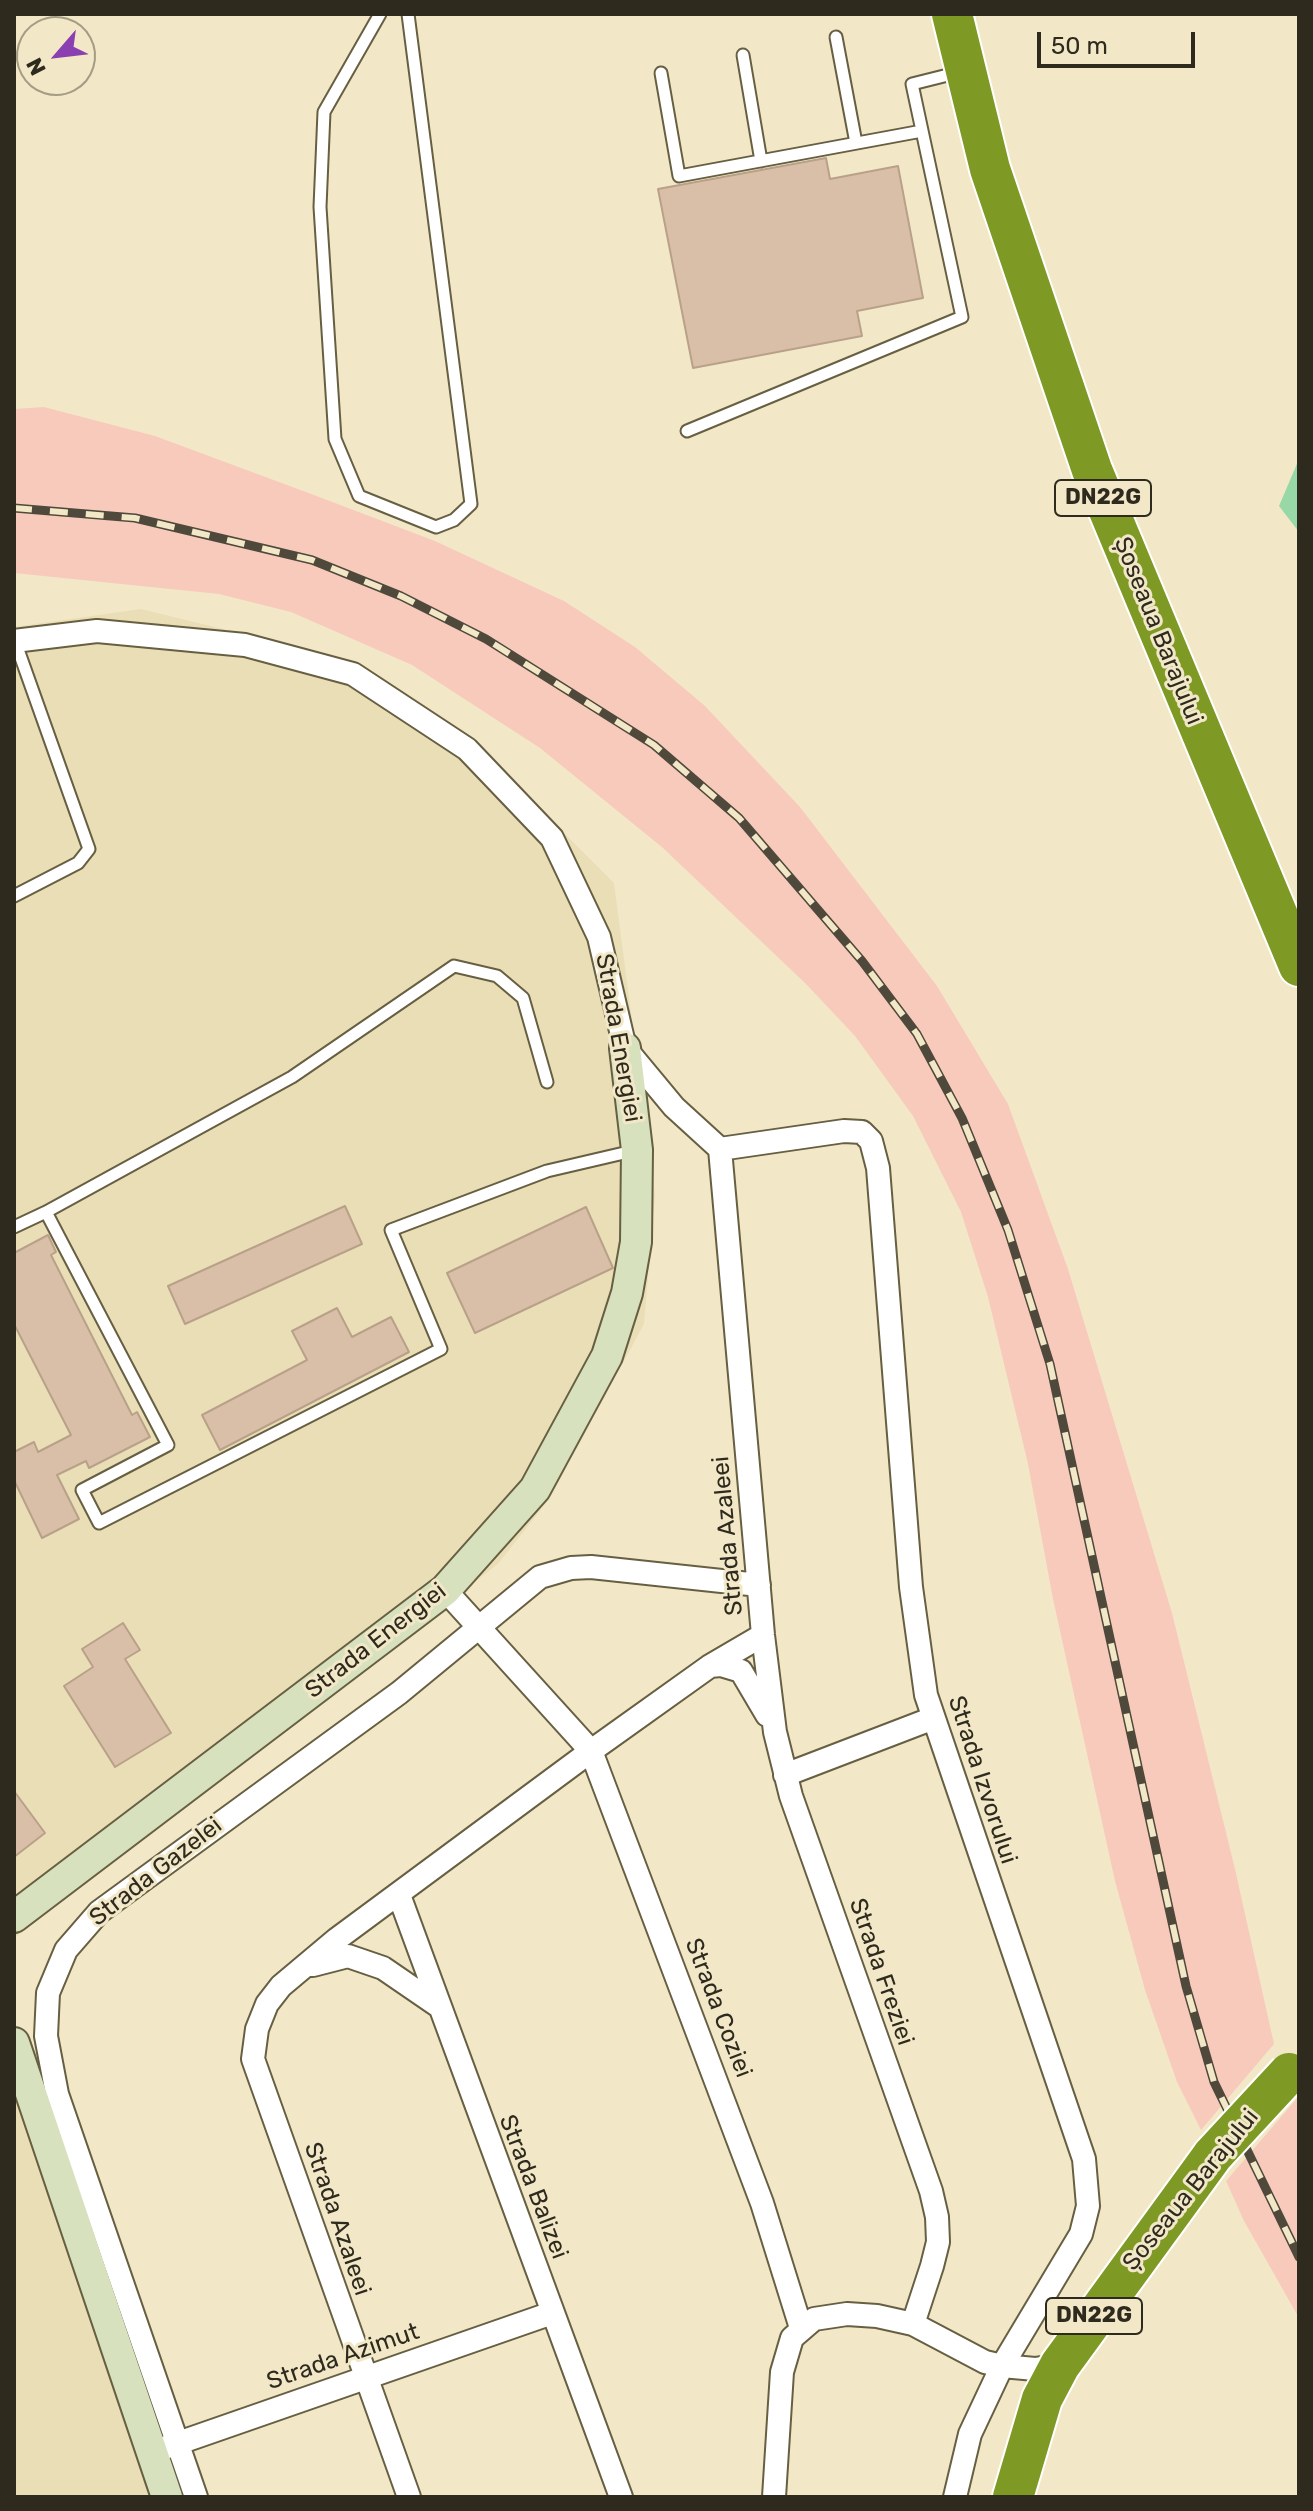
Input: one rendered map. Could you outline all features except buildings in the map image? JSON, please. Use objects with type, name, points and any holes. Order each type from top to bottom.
[{"type":"highway","name":"Șoseaua Barajului","points":[[952,14],[990,169],[1092,470],[1299,966]]},
{"type":"highway","name":"Șoseaua Barajului","points":[[1013,2497],[1042,2399],[1060,2365],[1213,2155],[1294,2067]]},
{"type":"street","name":"Strada Energiei","points":[[14,641],[97,631],[245,645],[353,674],[467,749],[552,838],[599,937],[625,1048],[637,1150],[636,1242],[627,1293],[607,1356],[535,1489],[445,1590],[14,1917]]},
{"type":"street","points":[[625,1048],[674,1107],[720,1149]]},
{"type":"street","name":"Strada Izvorului","points":[[720,1149],[844,1131],[862,1132],[871,1141],[880,1184],[911,1587],[931,1719],[1084,2159],[1089,2188],[1081,2234],[1002,2366],[970,2434],[955,2497]]},
{"type":"street","name":"Strada Azaleei","points":[[409,2497],[253,2059],[257,2029],[267,2004],[281,1986],[591,1751],[710,1666],[763,1635],[720,1149]]},
{"type":"street","name":"Strada Gazelei","points":[[167,2497],[164,2448],[57,2094],[46,2036],[48,1993],[66,1950],[99,1912],[399,1693],[528,1585],[571,1568],[759,1585]]},
{"type":"street","name":"Strada Coziei","points":[[445,1590],[591,1751],[762,2203],[801,2328]]},
{"type":"street","name":"Strada Freziei","points":[[763,1635],[775,1732],[785,1775],[931,2191],[938,2242],[913,2324]]},
{"type":"street","points":[[710,1666],[721,1665],[741,1671],[759,1695],[775,1732]]},
{"type":"street","points":[[785,1775],[931,1719]]},
{"type":"street","name":"Strada Balizei","points":[[399,1895],[437,2005],[621,2497]]},
{"type":"street","name":"Strada Azaleei","points":[[303,1969],[328,1959],[348,1956],[383,1968],[437,2005]]},
{"type":"street","name":"Strada Gazelei","points":[[14,2043],[164,2448],[196,2497]]},
{"type":"street","name":"Strada Azimut","points":[[164,2448],[552,2313]]},
{"type":"street","points":[[774,2497],[782,2372],[787,2347],[801,2328],[814,2319],[847,2314],[913,2324],[985,2362],[1035,2369],[1060,2365]]},
{"type":"lane","points":[[380,14],[324,112],[320,207],[335,439],[359,496],[436,527],[454,520],[471,504],[408,14]]},
{"type":"lane","points":[[836,37],[856,143]]},
{"type":"lane","points":[[743,55],[761,161]]},
{"type":"lane","points":[[687,431],[962,317],[912,84],[964,71]]},
{"type":"lane","points":[[661,73],[679,176],[922,131]]},
{"type":"lane","points":[[14,641],[89,849],[78,863],[14,896]]},
{"type":"lane","points":[[14,1227],[292,1077],[454,966],[497,976],[523,998],[547,1082]]},
{"type":"lane","points":[[46,1212],[168,1445],[82,1490],[99,1523],[441,1349],[391,1230],[547,1171],[637,1150]]},
{"type":"shaded area","points":[[44,407],[155,436],[435,541],[564,601],[635,647],[705,706],[800,807],[937,986],[1008,1104],[1068,1269],[1172,1613],[1235,1869],[1274,2044],[1201,2130],[1177,2082],[1145,1990],[1115,1881],[1053,1599],[1028,1464],[988,1297],[961,1212],[913,1116],[855,1036],[806,984],[663,848],[540,748],[412,665],[291,612],[219,594],[14,573],[14,409]]},
{"type":"shaded area","points":[[1299,459],[1299,532],[1279,506]]},
{"type":"shaded area","points":[[141,609],[345,659],[471,740],[614,883],[655,1195],[644,1324],[550,1498],[498,1564],[14,1938],[14,627]]},
{"type":"shaded area","points":[[14,2064],[164,2497],[14,2497]]},
{"type":"shaded area","points":[[1299,2096],[1299,2318],[1244,2221],[1226,2181]]},
{"type":"railway","points":[[14,508],[135,518],[312,560],[401,596],[486,639],[654,745],[739,818],[862,961],[917,1034],[962,1118],[1008,1230],[1050,1364],[1186,1986],[1214,2082],[1299,2257]]}]
